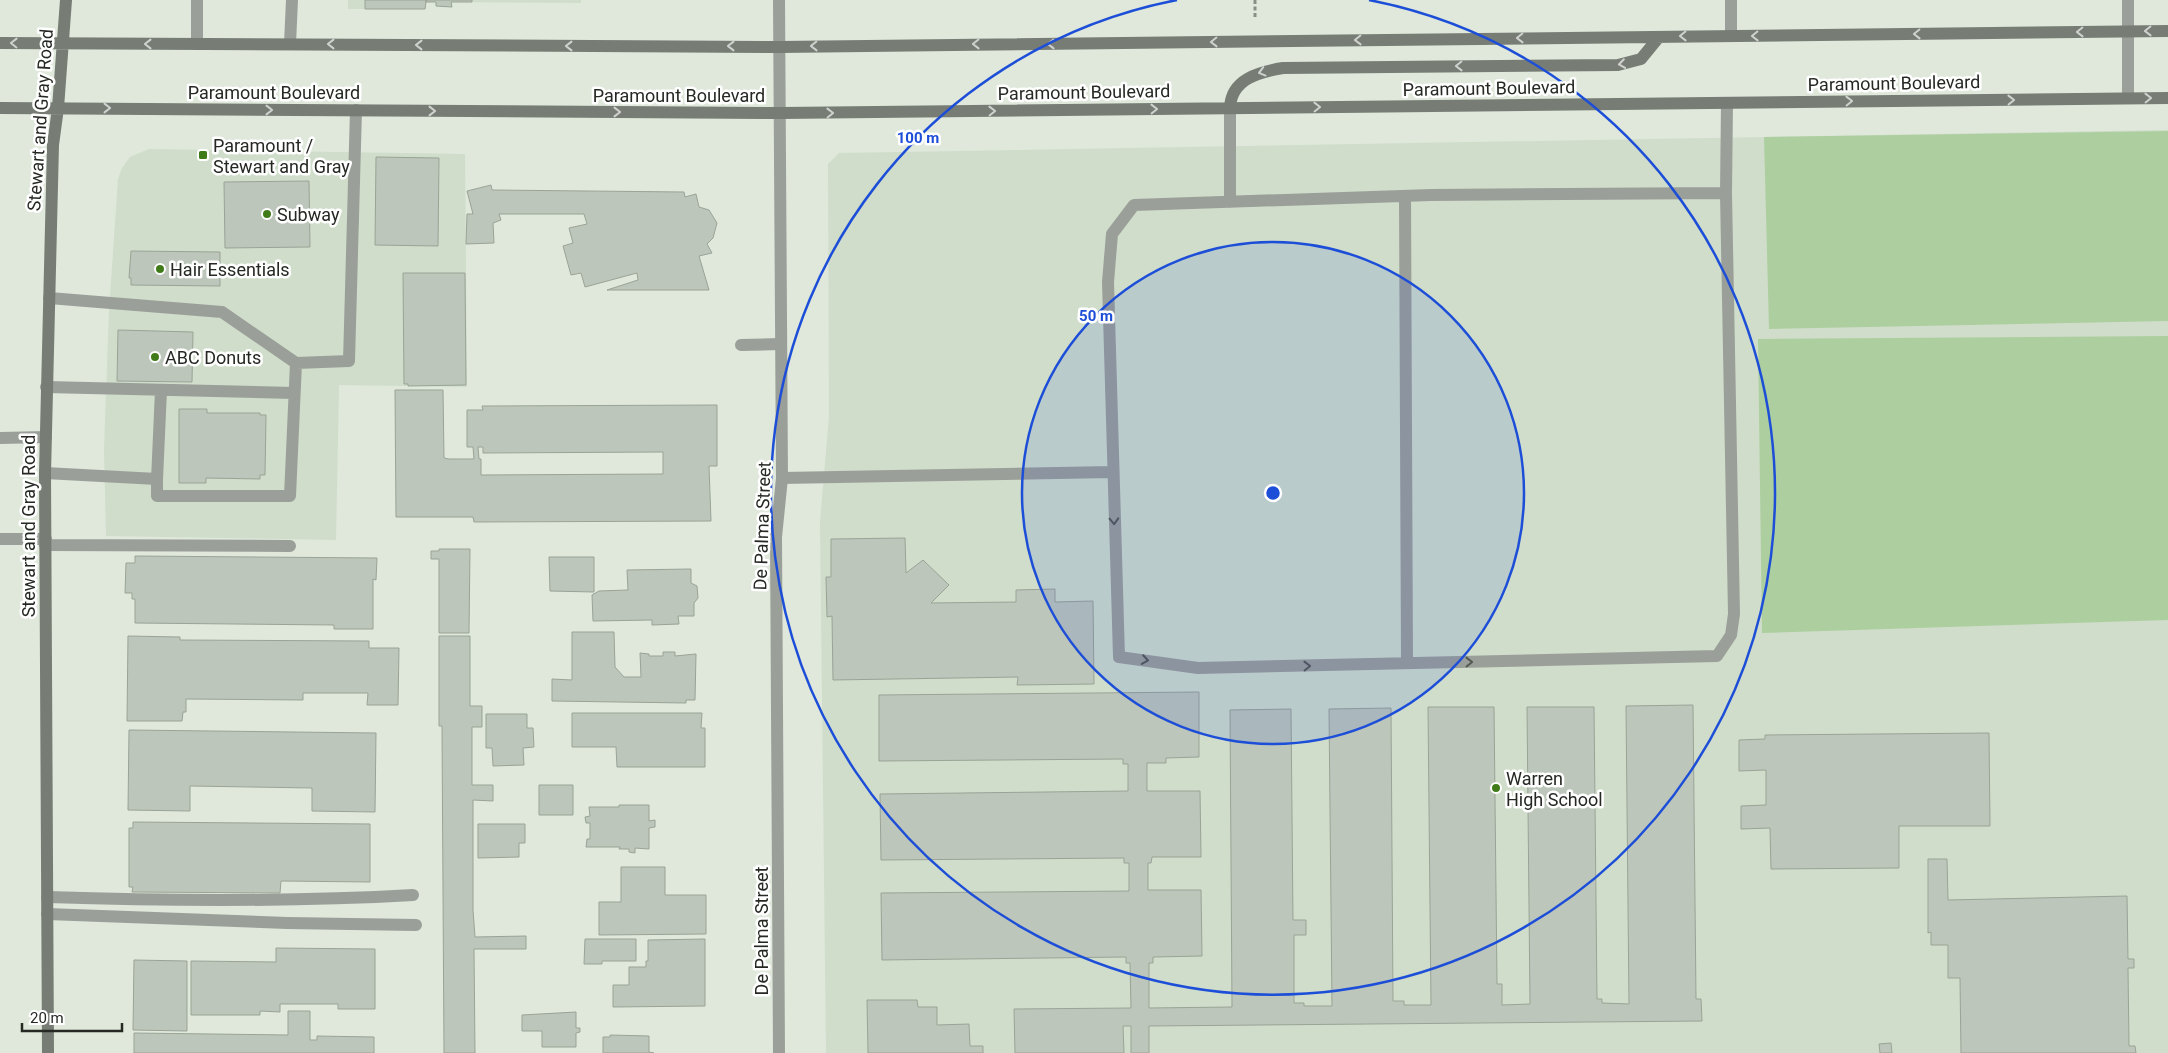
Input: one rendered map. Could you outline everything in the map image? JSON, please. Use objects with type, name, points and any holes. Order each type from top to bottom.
[{"type":"main road","name":"Stewart and Gray Road","points":[[48,1053],[46,387],[53,145],[58,108],[66,0]]},
{"type":"main road","points":[[0,43],[780,47],[2168,31]]},
{"type":"main road","points":[[1230,108],[1230,100],[1235,89],[1252,75],[1267,70],[1283,68],[1618,65],[1641,59],[1659,37]]},
{"type":"main road","name":"Paramount Boulevard","points":[[0,108],[781,113],[2168,98]]},
{"type":"street","points":[[196,44],[197,0]]},
{"type":"street","points":[[290,44],[292,0]]},
{"type":"street","name":"De Palma Street","points":[[779,0],[782,478],[776,537],[779,1053]]},
{"type":"street","points":[[1731,0],[1731,36]]},
{"type":"street","points":[[2128,0],[2128,98]]},
{"type":"street","points":[[1726,193],[1405,196],[1134,205],[1112,234],[1108,282],[1112,472],[1119,657],[1198,668],[1717,656],[1731,635],[1734,614],[1726,193],[1727,103]]},
{"type":"street","points":[[1230,108],[1230,202]]},
{"type":"street","points":[[49,298],[222,312],[296,363],[349,361],[356,110]]},
{"type":"street","points":[[1405,196],[1407,663]]},
{"type":"street","points":[[741,345],[781,344]]},
{"type":"street","points":[[161,390],[156,496],[290,496],[296,363]]},
{"type":"street","points":[[46,387],[294,393]]},
{"type":"street","points":[[0,438],[46,437]]},
{"type":"street","points":[[782,478],[1112,472]]},
{"type":"street","points":[[45,473],[157,480]]},
{"type":"street","points":[[0,539],[46,542],[290,546]]},
{"type":"street","points":[[47,897],[235,902],[412,895]]},
{"type":"street","points":[[47,914],[416,925]]},
{"type":"shaded area","points":[[348,0],[581,0],[581,3],[452,2],[452,7],[436,6],[436,2],[426,2],[425,9],[348,9]]},
{"type":"shaded area","name":"Warren High School","points":[[2168,130],[2168,1053],[826,1053],[820,522],[829,416],[828,164],[839,153]]},
{"type":"shaded area","points":[[149,149],[465,154],[467,387],[339,385],[336,540],[106,536],[104,449],[109,311],[118,179],[122,168],[130,157]]},
{"type":"green space","points":[[2168,131],[2168,321],[1769,329],[1764,137]]},
{"type":"green space","points":[[2168,336],[2168,620],[1762,633],[1758,339]]},
{"type":"building","points":[[365,0],[426,0],[426,2],[425,9],[365,9]]},
{"type":"building","points":[[426,0],[472,0],[472,2],[451,2],[452,7],[436,6],[436,2],[426,2]]},
{"type":"building","points":[[376,157],[439,158],[438,246],[375,245]]},
{"type":"building","name":"Subway","points":[[309,181],[310,247],[225,248],[224,182]]},
{"type":"building","points":[[491,185],[492,190],[684,192],[685,197],[696,194],[699,207],[709,210],[717,223],[713,238],[707,244],[712,253],[699,256],[709,290],[607,290],[638,280],[637,273],[585,287],[581,273],[571,275],[563,246],[573,243],[569,228],[587,224],[584,214],[499,214],[501,220],[493,223],[494,243],[466,244],[467,214],[473,214],[467,191]]},
{"type":"building","points":[[131,251],[220,252],[220,286],[131,285],[131,278],[129,278]]},
{"type":"building","points":[[403,273],[465,273],[466,385],[408,386],[408,384],[404,384]]},
{"type":"building","name":"ABC Donuts","points":[[118,330],[193,332],[192,382],[117,381]]},
{"type":"building","points":[[395,390],[443,390],[444,458],[449,459],[474,459],[473,447],[467,447],[467,410],[483,410],[482,406],[717,405],[717,466],[709,466],[711,521],[474,522],[473,517],[396,517]],"holes":[[[478,447],[483,447],[483,453],[663,452],[663,474],[481,475],[481,459],[479,459]]]},
{"type":"building","points":[[179,409],[207,409],[207,413],[260,413],[260,415],[266,415],[265,475],[260,475],[260,479],[206,478],[206,483],[179,483]]},
{"type":"building","points":[[905,538],[906,573],[923,560],[949,585],[931,603],[1016,602],[1016,590],[1055,589],[1055,602],[1093,601],[1094,684],[1017,685],[1018,677],[833,680],[832,616],[827,617],[826,577],[831,577],[831,539]]},
{"type":"building","points":[[439,549],[470,549],[469,633],[439,633],[439,559],[431,559],[431,551],[439,551]]},
{"type":"building","points":[[135,556],[377,558],[376,580],[373,579],[373,629],[334,629],[334,625],[135,623],[135,599],[132,599],[132,593],[125,593],[126,563],[135,563]]},
{"type":"building","points":[[549,557],[594,557],[594,592],[550,591]]},
{"type":"building","points":[[691,569],[691,583],[697,586],[698,598],[694,603],[694,616],[678,616],[679,624],[652,625],[652,620],[593,621],[592,595],[599,591],[628,590],[627,570]]},
{"type":"building","points":[[572,632],[614,632],[615,667],[624,677],[641,677],[640,653],[649,654],[649,656],[663,656],[663,652],[675,652],[675,656],[696,654],[695,700],[686,700],[686,703],[552,701],[552,679],[572,680]]},
{"type":"building","points":[[128,636],[180,637],[180,640],[369,641],[369,648],[399,648],[398,705],[367,705],[368,693],[303,693],[303,700],[186,699],[186,712],[183,712],[182,721],[127,721]]},
{"type":"building","points":[[439,636],[470,636],[470,706],[482,706],[482,727],[472,727],[472,785],[493,785],[493,801],[473,800],[473,910],[475,937],[526,936],[526,949],[474,949],[475,1053],[444,1053],[442,726],[439,726]]},
{"type":"building","points":[[1199,692],[1199,757],[1166,758],[1166,763],[1147,763],[1147,791],[1200,791],[1201,857],[1152,857],[1151,863],[1148,863],[1148,890],[1201,890],[1202,956],[1153,957],[1153,963],[1149,963],[1149,1008],[1232,1007],[1230,710],[1291,709],[1293,920],[1306,920],[1306,935],[1294,935],[1294,1003],[1304,1003],[1304,1006],[1332,1006],[1329,709],[1391,708],[1393,1001],[1404,1001],[1404,1005],[1431,1005],[1428,707],[1494,707],[1497,984],[1502,984],[1502,1005],[1530,1004],[1527,707],[1594,707],[1597,999],[1602,999],[1602,1003],[1629,1004],[1626,706],[1693,705],[1696,999],[1701,999],[1702,1021],[1149,1026],[1149,1053],[1131,1053],[1131,1026],[1123,1026],[1124,1053],[1015,1053],[1014,1009],[1131,1008],[1130,963],[1126,963],[1126,957],[882,960],[881,893],[1129,891],[1129,863],[1124,863],[1124,858],[881,860],[880,794],[1128,791],[1128,764],[1123,764],[1123,759],[879,761],[879,695]]},
{"type":"building","points":[[572,713],[702,713],[701,728],[705,728],[705,767],[617,767],[616,747],[572,747]]},
{"type":"building","points":[[486,714],[527,714],[527,728],[533,728],[534,747],[523,748],[524,765],[493,766],[492,748],[486,748]]},
{"type":"building","points":[[129,730],[376,733],[375,812],[312,811],[312,788],[190,786],[190,811],[128,810]]},
{"type":"building","points":[[1989,733],[1990,826],[1899,826],[1899,868],[1771,869],[1770,828],[1741,829],[1741,806],[1766,805],[1766,770],[1739,771],[1739,740],[1765,739],[1765,735]]},
{"type":"building","points":[[539,785],[573,785],[573,815],[539,815]]},
{"type":"building","points":[[619,805],[649,805],[649,821],[655,820],[655,827],[649,828],[649,849],[635,848],[635,853],[629,852],[629,849],[619,849],[620,847],[586,847],[587,839],[590,839],[590,823],[586,823],[585,817],[590,816],[589,807],[619,807]]},
{"type":"building","points":[[133,822],[370,824],[370,882],[281,881],[280,893],[132,892],[133,887],[129,887],[129,828],[133,828]]},
{"type":"building","points":[[478,824],[525,824],[525,843],[519,843],[519,857],[478,858]]},
{"type":"building","points":[[1928,859],[1947,859],[1948,900],[2127,896],[2128,959],[2134,959],[2134,968],[2128,968],[2129,1046],[2135,1046],[2136,1053],[1961,1053],[1960,978],[1948,978],[1948,945],[1931,945],[1931,932],[1928,933]]},
{"type":"building","points":[[621,867],[665,867],[665,895],[706,895],[706,934],[599,935],[599,902],[621,902]]},
{"type":"building","points":[[585,939],[636,939],[636,961],[602,961],[602,964],[584,964]]},
{"type":"building","points":[[705,939],[705,1006],[613,1007],[613,985],[629,985],[629,967],[646,967],[646,961],[648,961],[648,940]]},
{"type":"building","points":[[276,948],[375,949],[375,1009],[338,1009],[338,1004],[280,1004],[280,1012],[260,1011],[260,1015],[191,1015],[191,961],[276,962]]},
{"type":"building","points":[[134,960],[187,961],[187,1031],[133,1030]]},
{"type":"building","points":[[867,1000],[917,1000],[918,1007],[937,1007],[937,1025],[969,1024],[970,1046],[983,1046],[983,1053],[868,1053]]},
{"type":"building","points":[[288,1011],[310,1011],[310,1040],[317,1040],[317,1036],[374,1037],[374,1053],[134,1053],[134,1033],[288,1035]]},
{"type":"building","points":[[576,1012],[576,1028],[580,1028],[580,1032],[576,1033],[576,1047],[542,1047],[542,1031],[522,1031],[522,1015]]},
{"type":"building","points":[[610,1035],[649,1036],[649,1052],[654,1053],[603,1053],[603,1037],[610,1037]]},
{"type":"building","points":[[1891,1043],[1892,1053],[1880,1053],[1879,1044]]},
{"type":"place","name":"Paramount / Stewart and Gray","points":[[203,155]]},
{"type":"place","name":"Subway","points":[[267,214]]},
{"type":"place","name":"Hair Essentials","points":[[160,269]]},
{"type":"place","name":"ABC Donuts","points":[[155,357]]},
{"type":"place","name":"Warren High School","points":[[1496,788]]}]
